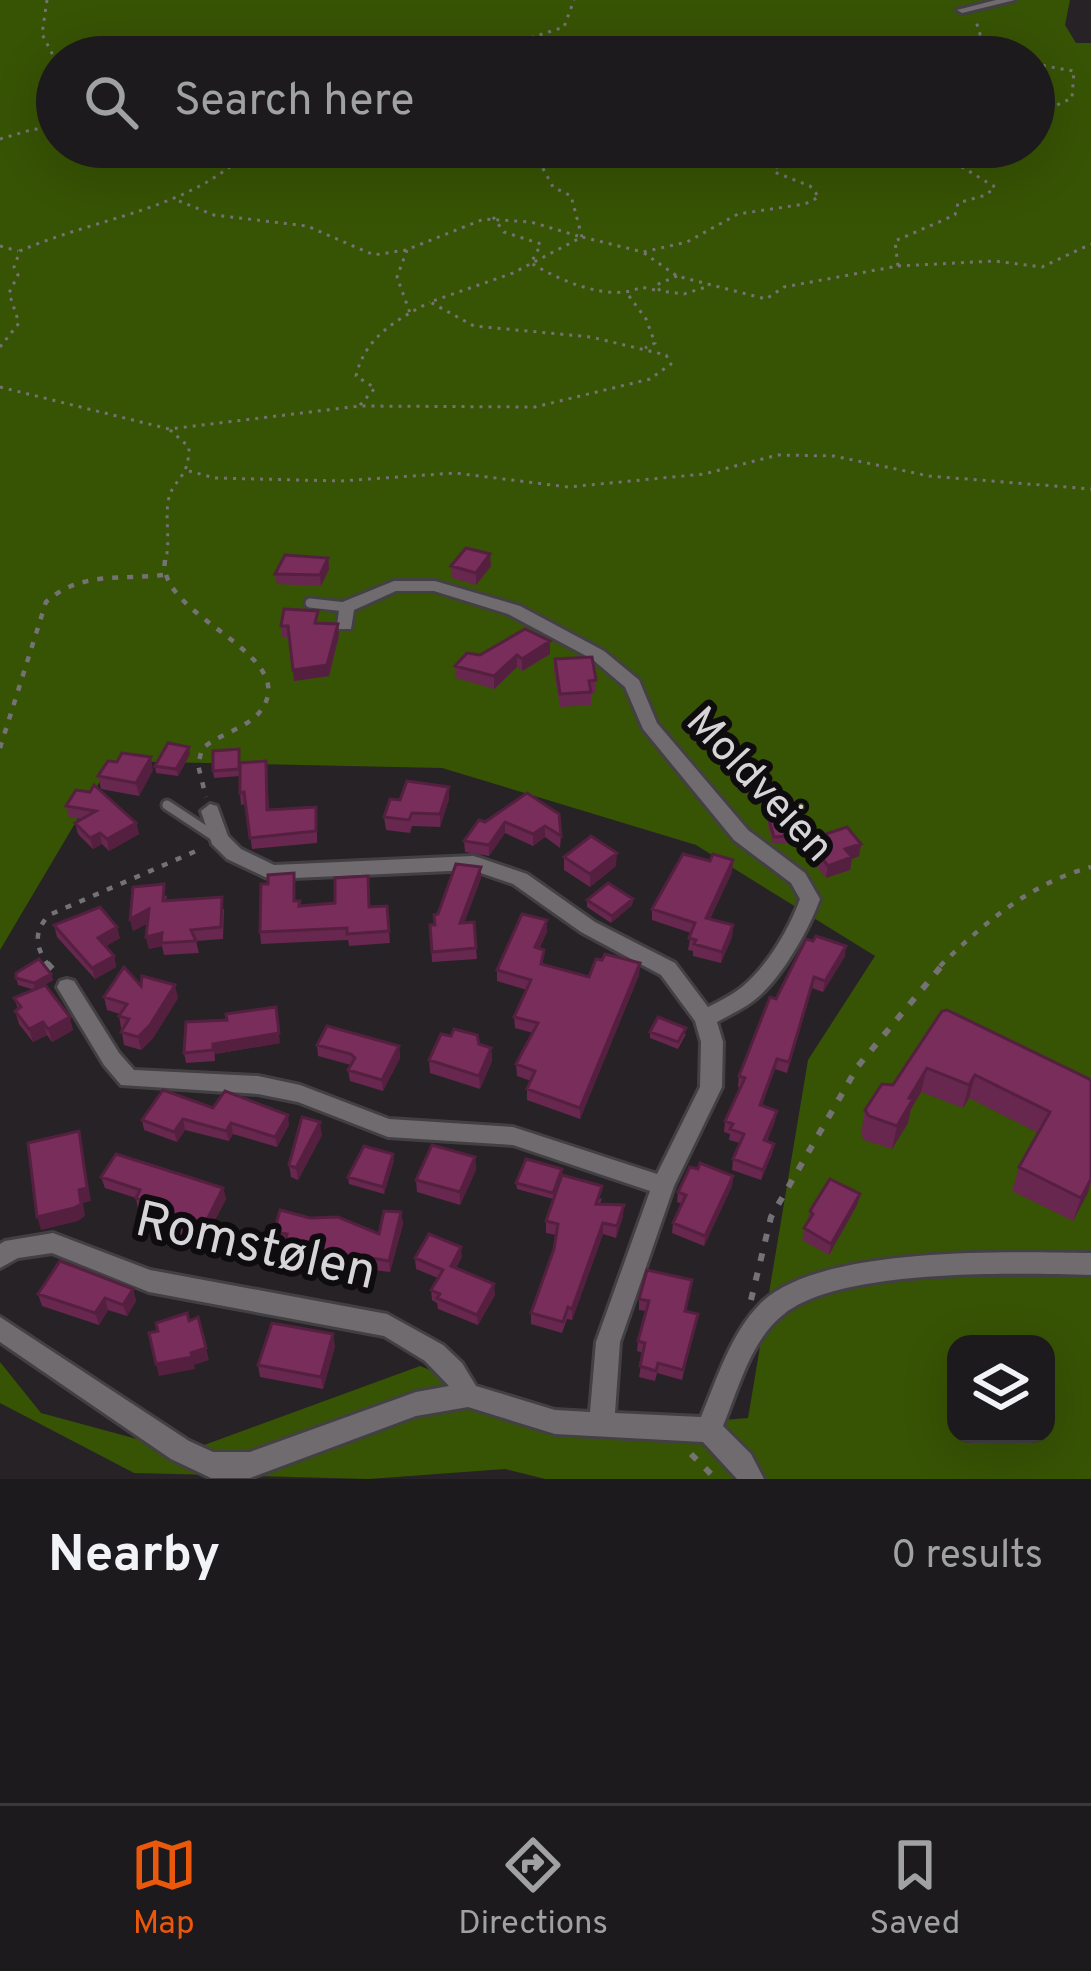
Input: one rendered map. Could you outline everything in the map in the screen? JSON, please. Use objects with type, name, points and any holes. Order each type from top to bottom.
[{"type":"street","points":[[962,10],[1010,0]]},
{"type":"street","name":"Moldveien","points":[[346,616],[394,586],[464,593],[550,627],[598,655],[633,684],[649,725],[741,836],[798,878],[810,899],[802,924],[777,952],[757,986],[705,1018]]},
{"type":"street","points":[[210,811],[218,839],[252,866],[272,872],[431,863],[473,863],[497,870],[668,970],[705,1018],[712,1042],[711,1087],[663,1186],[608,1342],[602,1423]]},
{"type":"street","points":[[68,987],[114,1066],[129,1079],[258,1085],[300,1094],[388,1128],[513,1136],[663,1186]]},
{"type":"street","name":"Romstølen","points":[[0,1258],[14,1248],[53,1243],[149,1281],[388,1325],[440,1357],[468,1395]]},
{"type":"street","points":[[696,1430],[773,1307],[796,1292],[822,1284],[984,1261],[1091,1264]]},
{"type":"street","points":[[0,1328],[180,1450],[211,1465],[250,1465],[416,1404],[468,1395],[555,1422],[696,1430],[742,1463],[751,1479]]},
{"type":"lane","points":[[310,603],[346,616]]},
{"type":"lane","points":[[167,805],[218,839]]},
{"type":"path","points":[[39,36],[47,0]]},
{"type":"path","points":[[542,36],[564,27],[574,0]]},
{"type":"path","points":[[962,10],[980,30],[973,36]]},
{"type":"path","points":[[1055,66],[1075,71],[1077,81],[1072,98],[1055,106]]},
{"type":"path","points":[[0,140],[36,129]]},
{"type":"path","points":[[0,246],[20,251],[124,212],[179,201],[230,168]]},
{"type":"path","points":[[543,168],[554,187],[571,196],[582,237]]},
{"type":"path","points":[[643,252],[687,242],[738,214],[805,204],[819,197],[809,186],[774,172],[776,168]]},
{"type":"path","points":[[898,266],[895,241],[917,233],[930,221],[955,215],[958,203],[995,187],[964,168]]},
{"type":"path","points":[[179,201],[208,215],[322,231],[355,251],[374,255],[433,243],[464,224],[493,217],[525,219],[643,252],[677,276],[707,287],[766,298],[784,287],[898,266],[994,261],[1042,267],[1091,244]]},
{"type":"path","points":[[493,217],[504,232],[541,244],[531,263]]},
{"type":"path","points":[[360,406],[375,388],[356,376],[359,351],[430,302],[531,263],[582,237]]},
{"type":"path","points":[[407,250],[397,277],[410,313]]},
{"type":"path","points":[[0,347],[16,332],[19,322],[9,293],[18,275],[14,267],[20,251]]},
{"type":"path","points":[[531,263],[558,280],[628,294],[641,287],[684,294],[707,287]]},
{"type":"path","points":[[660,291],[656,285],[661,280],[677,276]]},
{"type":"path","points":[[628,294],[655,343],[645,348]]},
{"type":"path","points":[[0,387],[169,429],[360,406],[535,407],[650,379],[671,364],[665,355],[645,348],[591,337],[474,326],[430,302]]},
{"type":"path","points":[[169,429],[189,447],[189,470],[171,490],[164,511],[171,536],[163,575],[171,592],[255,658],[265,677],[266,699],[258,718],[202,748],[197,759],[210,811]]},
{"type":"path","points":[[189,470],[215,478],[341,481],[455,473],[568,487],[704,474],[778,455],[834,456],[929,476],[1091,490]]},
{"type":"path","points":[[0,748],[46,602],[55,591],[87,578],[136,580],[163,575]]},
{"type":"path","points":[[68,987],[40,957],[37,932],[42,920],[73,901],[189,857],[218,839]]},
{"type":"path","points":[[748,1348],[754,1276],[771,1217],[858,1066],[933,973],[972,935],[1050,878],[1091,867]]},
{"type":"path","points":[[696,1430],[692,1459],[716,1479]]},
{"type":"green space","points":[[0,0],[1070,0],[1065,25],[1076,43],[1091,43],[1091,1479],[545,1479],[505,1469],[369,1479],[134,1473],[0,1403],[0,1362],[41,1413],[185,1452],[420,1366],[586,1431],[748,1418],[808,1060],[875,956],[696,845],[442,768],[112,761],[0,950]]},
{"type":"building","points":[[466,548],[490,554],[476,573],[451,566]]},
{"type":"building","points":[[285,555],[328,558],[320,575],[275,574]]},
{"type":"building","points":[[284,609],[318,611],[315,623],[338,624],[327,665],[293,670],[288,626],[281,626]]},
{"type":"building","points":[[525,629],[550,641],[522,659],[517,655],[494,676],[455,666],[467,653],[480,655]]},
{"type":"building","points":[[592,657],[596,680],[589,681],[591,692],[560,694],[555,659]]},
{"type":"building","points":[[168,743],[189,747],[176,769],[155,766]]},
{"type":"building","points":[[239,749],[239,769],[213,771],[213,751]]},
{"type":"building","points":[[122,753],[151,757],[136,783],[98,776],[108,761],[117,762]]},
{"type":"building","points":[[266,761],[267,810],[316,807],[316,831],[250,838],[244,792],[240,793],[240,763]]},
{"type":"building","points":[[407,781],[449,787],[440,814],[412,813],[409,820],[384,817],[390,799],[400,800]]},
{"type":"building","points":[[94,785],[136,823],[107,839],[100,833],[90,838],[75,823],[96,811],[66,806],[76,790],[90,792]]},
{"type":"building","points":[[527,793],[559,814],[561,836],[545,826],[533,834],[505,822],[489,845],[464,841],[479,820],[485,822]]},
{"type":"building","points":[[799,817],[805,835],[774,837],[769,820]]},
{"type":"building","points":[[847,827],[861,844],[845,849],[852,857],[828,866],[808,840]]},
{"type":"building","points":[[591,836],[617,853],[590,874],[564,857]]},
{"type":"building","points":[[683,854],[710,861],[713,854],[733,860],[706,918],[733,925],[722,952],[694,944],[696,940],[689,938],[695,923],[652,909]]},
{"type":"building","points":[[456,864],[481,867],[460,923],[474,922],[476,948],[432,952],[430,925],[435,925],[434,915]]},
{"type":"building","points":[[294,873],[294,901],[300,901],[299,906],[335,903],[335,878],[368,876],[369,907],[387,906],[389,931],[260,932],[261,884],[268,884],[268,875]]},
{"type":"building","points":[[608,883],[633,899],[612,916],[587,900]]},
{"type":"building","points":[[164,884],[163,901],[222,897],[221,927],[191,930],[196,941],[161,943],[162,933],[146,937],[149,909],[130,919],[133,887]]},
{"type":"building","points":[[100,907],[117,927],[98,938],[114,956],[92,968],[54,925]]},
{"type":"building","points":[[522,914],[547,920],[535,947],[544,950],[541,964],[589,977],[596,959],[602,960],[605,954],[640,963],[580,1108],[527,1089],[535,1071],[516,1064],[538,1023],[514,1017],[531,980],[497,970]]},
{"type":"building","points":[[816,936],[846,946],[825,981],[814,977],[789,1062],[777,1059],[760,1105],[777,1111],[764,1140],[774,1144],[763,1170],[733,1159],[744,1134],[730,1129],[733,1124],[725,1121],[745,1078],[739,1076],[770,997],[776,999],[806,939],[813,941]]},
{"type":"building","points":[[39,959],[51,974],[34,983],[16,978],[16,973]]},
{"type":"building","points":[[124,967],[141,986],[142,976],[175,985],[138,1037],[121,1032],[129,1019],[119,1016],[127,1004],[104,997]]},
{"type":"building","points":[[45,985],[70,1017],[48,1029],[43,1022],[29,1029],[15,1011],[21,1007],[14,998]]},
{"type":"building","points":[[276,1007],[279,1033],[184,1053],[186,1022],[227,1020],[226,1014]]},
{"type":"building","points":[[947,1010],[1091,1080],[1091,1179],[1081,1198],[1019,1167],[1050,1112],[975,1075],[969,1085],[927,1068],[897,1126],[869,1116],[865,1110],[882,1084],[893,1085]]},
{"type":"building","points":[[658,1017],[686,1028],[678,1042],[650,1032]]},
{"type":"building","points":[[327,1026],[399,1046],[382,1080],[348,1070],[355,1058],[351,1054],[317,1045]]},
{"type":"building","points":[[454,1029],[477,1035],[479,1044],[491,1048],[479,1076],[429,1060],[441,1034],[451,1036]]},
{"type":"building","points":[[163,1090],[213,1108],[225,1091],[288,1115],[275,1137],[231,1123],[226,1131],[183,1119],[174,1132],[142,1120]]},
{"type":"building","points":[[302,1117],[320,1122],[296,1168],[289,1165]]},
{"type":"building","points":[[79,1131],[87,1188],[79,1190],[81,1204],[37,1217],[28,1143]]},
{"type":"building","points":[[432,1145],[475,1157],[460,1192],[416,1180]]},
{"type":"building","points":[[364,1146],[393,1154],[383,1187],[348,1177]]},
{"type":"building","points":[[116,1154],[223,1188],[201,1232],[146,1217],[153,1203],[136,1198],[140,1190],[101,1177]]},
{"type":"building","points":[[526,1159],[562,1169],[553,1193],[516,1183]]},
{"type":"building","points":[[700,1163],[733,1176],[705,1236],[673,1223],[686,1195],[678,1192],[690,1167],[698,1169]]},
{"type":"building","points":[[562,1175],[602,1186],[596,1204],[624,1205],[617,1226],[603,1223],[563,1322],[531,1313],[554,1249],[558,1224],[546,1221]]},
{"type":"building","points":[[830,1179],[860,1194],[831,1244],[804,1228]]},
{"type":"building","points":[[280,1210],[310,1218],[338,1217],[379,1234],[384,1211],[401,1212],[389,1261],[371,1258],[369,1268],[346,1265],[333,1273],[318,1261],[298,1258],[300,1249],[284,1246],[287,1234],[274,1232]]},
{"type":"building","points":[[429,1234],[461,1247],[451,1266],[494,1284],[477,1315],[437,1298],[440,1294],[431,1290],[443,1270],[415,1258]]},
{"type":"building","points":[[60,1261],[133,1289],[123,1305],[105,1298],[95,1313],[38,1294]]},
{"type":"building","points":[[647,1270],[692,1280],[685,1311],[698,1314],[683,1370],[658,1363],[656,1371],[640,1366],[645,1343],[638,1341],[649,1301],[639,1299]]},
{"type":"building","points":[[187,1313],[189,1321],[198,1317],[206,1348],[191,1353],[192,1357],[156,1364],[149,1333],[158,1331],[156,1323]]},
{"type":"building","points":[[272,1323],[333,1334],[321,1377],[258,1365]]}]
